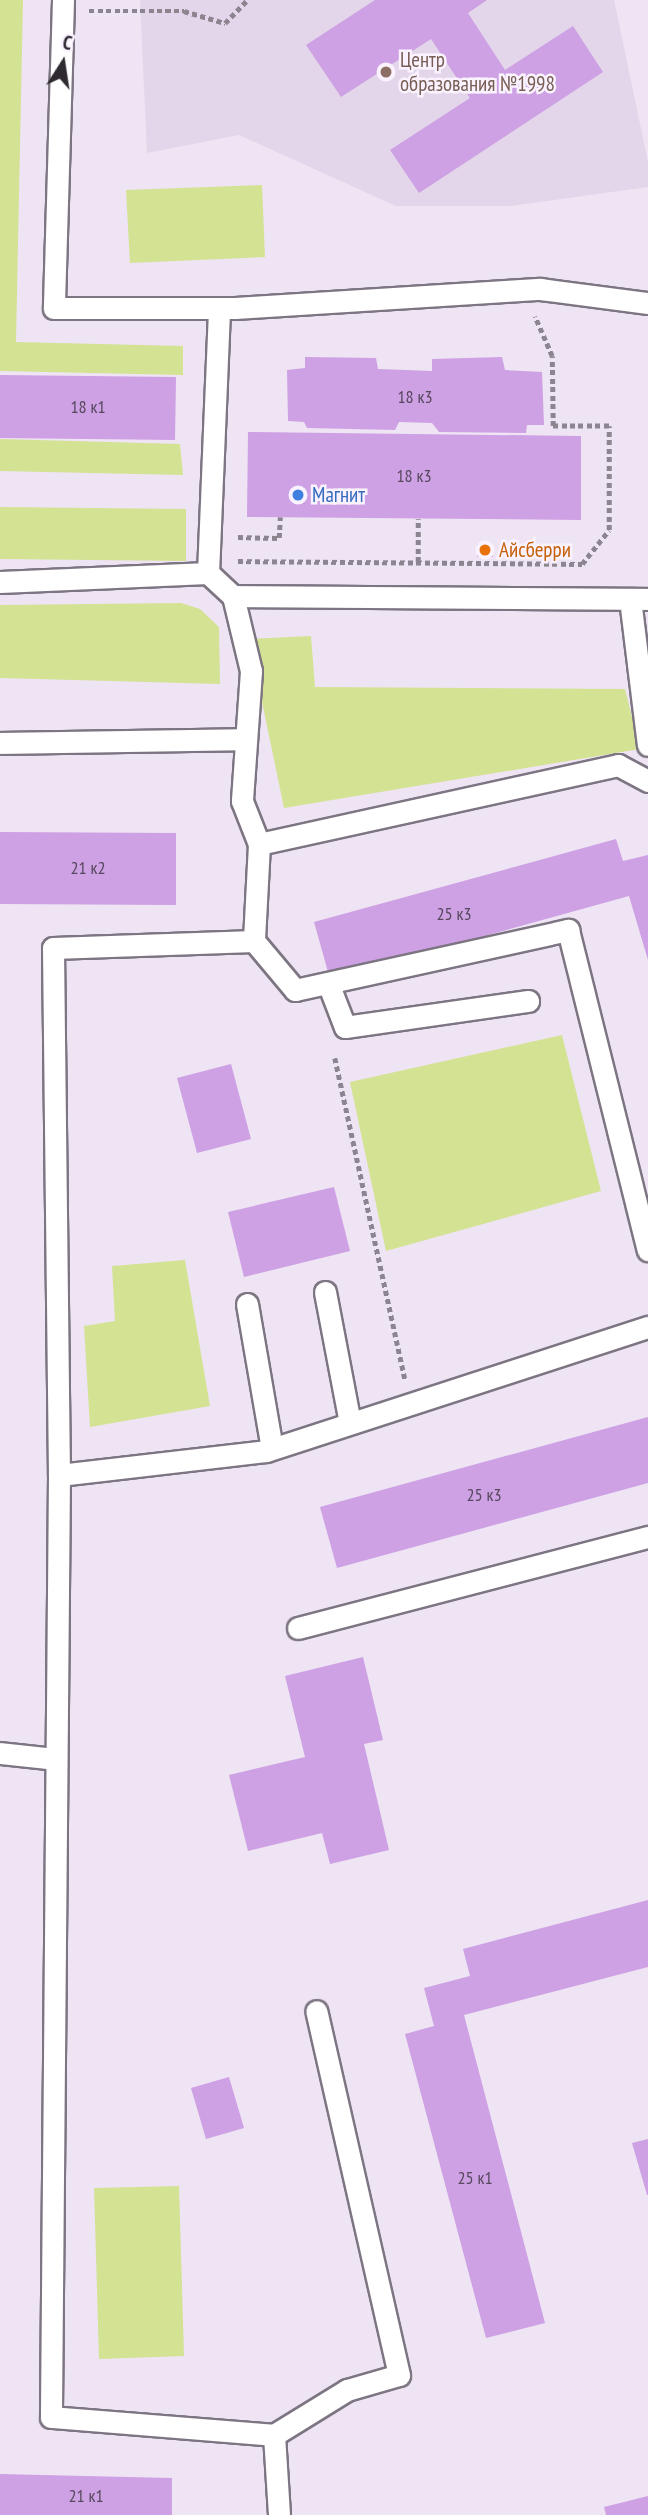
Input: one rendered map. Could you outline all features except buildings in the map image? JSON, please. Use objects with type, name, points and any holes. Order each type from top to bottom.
[{"type":"lane","points":[[63,6],[54,308],[219,308],[523,290],[648,303]]},
{"type":"lane","points":[[208,573],[219,308]]},
{"type":"lane","points":[[0,582],[208,573],[233,596],[251,671],[242,801],[259,844],[254,941],[295,990],[568,930],[648,1250]]},
{"type":"lane","points":[[233,596],[639,599],[648,745]]},
{"type":"lane","points":[[0,743],[246,739]]},
{"type":"lane","points":[[259,844],[618,765],[648,781]]},
{"type":"lane","points":[[254,941],[53,948],[59,1475],[51,2417],[274,2435],[347,2390],[400,2375],[316,2011]]},
{"type":"lane","points":[[328,982],[345,1027],[528,1001]]},
{"type":"lane","points":[[325,1292],[350,1423]]},
{"type":"lane","points":[[247,1304],[272,1448]]},
{"type":"lane","points":[[59,1475],[272,1448],[648,1327]]},
{"type":"lane","points":[[299,1628],[648,1537]]},
{"type":"lane","points":[[0,1753],[56,1759]]},
{"type":"lane","points":[[274,2435],[279,2515]]},
{"type":"path","points":[[63,6],[184,11],[225,23],[247,0]]},
{"type":"path","points":[[232,555],[238,561],[582,564],[609,530],[609,426],[553,426],[552,356],[523,290]]},
{"type":"path","points":[[231,546],[230,537],[279,538],[280,517]]},
{"type":"path","points":[[418,519],[418,562]]},
{"type":"path","points":[[335,1058],[410,1404]]},
{"type":"shaded area","name":"Центр образования №1998","points":[[140,0],[614,0],[648,162],[648,187],[511,206],[396,206],[239,135],[147,153]]},
{"type":"green space","points":[[0,0],[23,0],[16,342],[183,346],[183,375],[0,371]]},
{"type":"green space","points":[[262,185],[265,257],[130,263],[126,190]]},
{"type":"green space","points":[[0,439],[180,444],[183,475],[0,471]]},
{"type":"green space","points":[[0,507],[186,509],[186,561],[0,559]]},
{"type":"green space","points":[[181,603],[200,609],[219,627],[220,684],[0,678],[0,605]]},
{"type":"green space","points":[[311,636],[315,687],[625,689],[640,749],[284,808],[249,639]]},
{"type":"green space","points":[[562,1035],[601,1191],[386,1251],[350,1082]]},
{"type":"green space","points":[[185,1260],[210,1406],[90,1427],[84,1326],[115,1321],[112,1266]]},
{"type":"green space","points":[[179,2186],[184,2356],[99,2359],[94,2188]]},
{"type":"place","name":"Центр образования №1998","points":[[386,72]]},
{"type":"place","name":"Магнит","points":[[298,495]]},
{"type":"place","name":"Айсберри","points":[[485,550]]}]
